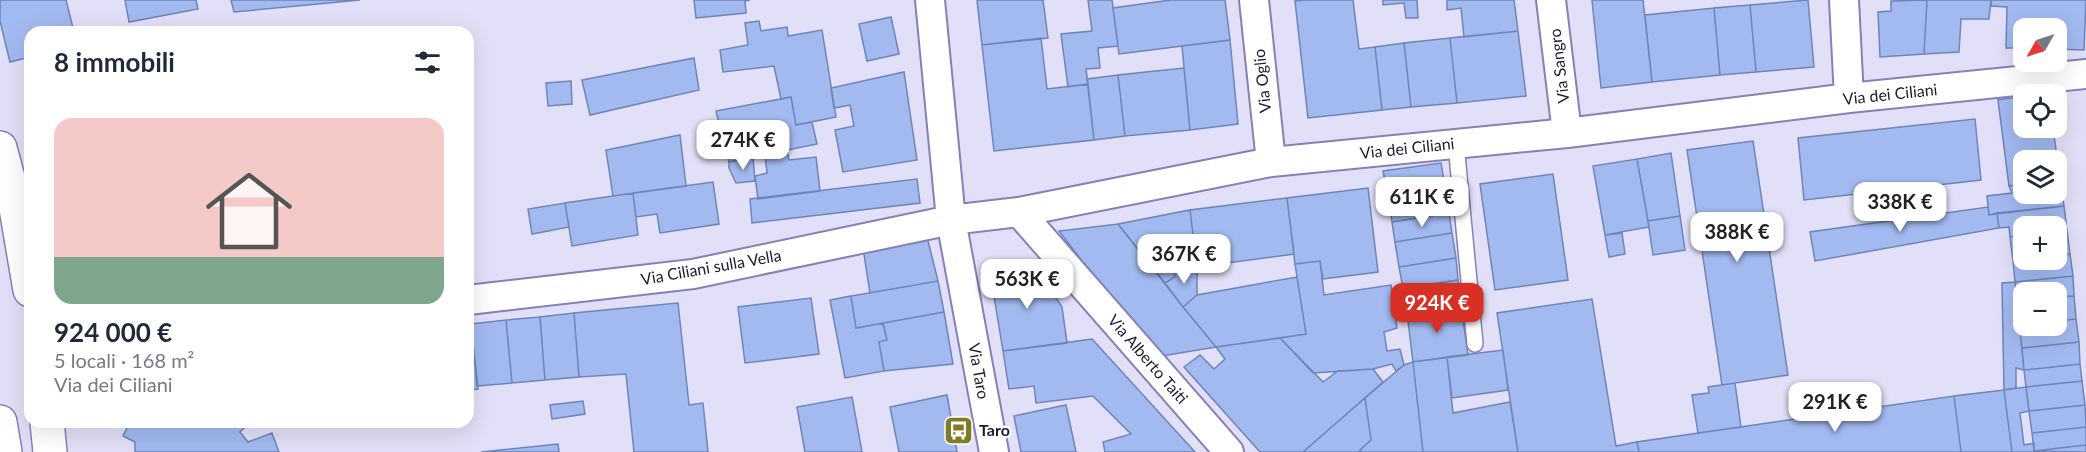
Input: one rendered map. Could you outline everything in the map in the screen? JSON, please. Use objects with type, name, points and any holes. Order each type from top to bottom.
[{"type":"street","points":[[930,0],[951,220]]},
{"type":"street","name":"Via Oglio","points":[[1254,0],[1271,162]]},
{"type":"street","name":"Via Sangro","points":[[1551,0],[1567,133]]},
{"type":"street","points":[[1844,0],[1849,98]]},
{"type":"street","name":"Via dei Ciliani","points":[[951,220],[1019,212],[1271,162],[1567,133],[1849,98],[2086,74]]},
{"type":"street","points":[[0,148],[16,208],[24,255]]},
{"type":"street","name":"Via Alberto Taiti","points":[[1019,212],[1229,452]]},
{"type":"street","name":"Via Ciliani sulla Vella","points":[[474,299],[693,274],[951,220]]},
{"type":"street","name":"Via Taro","points":[[951,220],[994,452]]},
{"type":"street","points":[[48,428],[50,452]]},
{"type":"lane","points":[[1456,144],[1475,344]]},
{"type":"building","points":[[0,0],[66,0],[72,26],[24,26],[24,58],[10,62],[0,21]]},
{"type":"building","points":[[125,0],[196,0],[198,9],[129,22]]},
{"type":"building","points":[[231,0],[360,0],[234,12]]},
{"type":"building","points":[[694,0],[750,0],[745,1],[746,13],[696,18]]},
{"type":"building","points":[[977,0],[1043,0],[1048,38],[982,45]]},
{"type":"building","points":[[1088,0],[1112,0],[1118,46],[1098,48],[1100,68],[1086,69],[1088,84],[1068,87],[1061,34],[1092,31]]},
{"type":"building","points":[[1171,0],[1225,0],[1230,40],[1119,54],[1113,8]]},
{"type":"building","points":[[1353,0],[1359,49],[1375,47],[1382,110],[1308,118],[1295,1]]},
{"type":"building","points":[[1383,0],[1417,0],[1418,18],[1406,18],[1404,3],[1383,5]]},
{"type":"building","points":[[1447,0],[1514,0],[1518,31],[1464,37],[1461,8],[1447,10]]},
{"type":"building","points":[[1592,0],[1643,0],[1652,82],[1601,88]]},
{"type":"building","points":[[1808,0],[1814,67],[1756,72],[1750,5]]},
{"type":"building","points":[[1927,0],[1991,0],[1989,19],[1961,19],[1959,52],[1924,54]]},
{"type":"building","points":[[1927,0],[1924,54],[1880,57],[1878,12],[1891,11],[1891,1]]},
{"type":"building","points":[[1991,0],[2086,0],[2084,50],[2067,49],[2067,18],[2013,18],[2013,48],[2006,48],[2007,7],[1991,6]]},
{"type":"building","points":[[1750,5],[1756,72],[1720,75],[1714,8]]},
{"type":"building","points":[[1714,8],[1720,75],[1652,82],[1645,15]]},
{"type":"building","points":[[891,17],[899,54],[867,61],[859,24]]},
{"type":"building","points":[[759,21],[761,31],[787,27],[788,36],[822,30],[836,117],[796,125],[791,97],[781,99],[774,66],[723,72],[720,50],[748,45],[745,23]]},
{"type":"building","points":[[1518,31],[1526,96],[1457,103],[1450,38]]},
{"type":"building","points":[[1041,38],[1047,89],[1088,84],[1094,140],[994,151],[982,45]]},
{"type":"building","points":[[1450,38],[1457,103],[1411,107],[1404,43]]},
{"type":"building","points":[[1230,40],[1238,124],[1190,130],[1182,46]]},
{"type":"building","points":[[1404,43],[1411,107],[1382,110],[1375,47]]},
{"type":"building","points":[[694,58],[699,90],[590,115],[582,80]]},
{"type":"building","points":[[1184,68],[1190,130],[1125,136],[1118,75]]},
{"type":"building","points":[[904,72],[917,160],[843,172],[835,130],[854,126],[850,105],[834,108],[831,88]]},
{"type":"building","points":[[1118,75],[1125,136],[1094,140],[1087,79]]},
{"type":"building","points":[[571,81],[572,104],[548,106],[546,83]]},
{"type":"building","points":[[791,97],[796,125],[812,122],[817,144],[729,162],[716,111]]},
{"type":"building","points":[[2013,98],[2013,138],[2054,138],[2056,150],[2013,150],[2013,185],[2009,186],[1998,100]]},
{"type":"building","points":[[1975,119],[1981,180],[1804,200],[1798,138]]},
{"type":"building","points":[[680,135],[686,186],[613,196],[606,150]]},
{"type":"building","points":[[1753,141],[1788,375],[1722,385],[1687,150]]},
{"type":"building","points":[[787,151],[789,160],[816,157],[820,191],[758,199],[755,176],[767,173],[765,155]]},
{"type":"building","points":[[1671,153],[1680,216],[1648,221],[1637,159]]},
{"type":"building","points":[[753,158],[755,181],[736,183],[729,168],[729,162]]},
{"type":"building","points":[[1637,159],[1649,227],[1605,235],[1593,166]]},
{"type":"building","points":[[1441,163],[1445,187],[1388,196],[1383,171]]},
{"type":"building","points":[[1553,174],[1568,280],[1495,290],[1480,184]]},
{"type":"building","points":[[917,179],[920,203],[752,223],[750,199]]},
{"type":"building","points":[[713,182],[719,224],[660,233],[657,214],[636,217],[633,193]]},
{"type":"building","points":[[2013,185],[2013,204],[2064,204],[2064,206],[1989,215],[1987,196],[2012,193],[2009,186]]},
{"type":"building","points":[[1445,187],[1449,213],[1392,222],[1388,196]]},
{"type":"building","points":[[1368,188],[1378,272],[1323,279],[1320,261],[1295,264],[1287,198]]},
{"type":"building","points":[[633,193],[638,235],[572,246],[565,203]]},
{"type":"building","points":[[1287,198],[1294,254],[1197,267],[1190,210]]},
{"type":"building","points":[[565,203],[569,227],[532,234],[528,209]]},
{"type":"building","points":[[2064,206],[2065,216],[2013,216],[2013,237],[2010,237],[2009,227],[1999,228],[1997,213]]},
{"type":"building","points":[[1988,207],[1989,215],[1997,213],[1999,228],[1815,261],[1810,232]]},
{"type":"building","points":[[1190,210],[1197,267],[1174,272],[1175,277],[1165,283],[1118,224]]},
{"type":"building","points":[[1449,213],[1452,233],[1395,242],[1392,222]]},
{"type":"building","points":[[1680,216],[1685,250],[1653,255],[1648,221]]},
{"type":"building","points":[[1118,224],[1216,347],[1156,357],[1059,231]]},
{"type":"building","points":[[925,229],[938,281],[870,293],[862,241]]},
{"type":"building","points":[[2067,230],[2070,254],[2067,254]]},
{"type":"building","points":[[1452,233],[1456,258],[1399,267],[1395,242]]},
{"type":"building","points":[[1622,233],[1625,254],[1609,257],[1605,235]]},
{"type":"building","points":[[2010,237],[2013,237],[2013,261]]},
{"type":"building","points":[[2067,254],[2070,254],[2073,276],[2015,282],[2014,270],[2067,270]]},
{"type":"building","points":[[1456,258],[1458,280],[1403,288],[1399,267]]},
{"type":"building","points":[[1320,261],[1324,295],[1391,285],[1397,328],[1384,332],[1387,351],[1400,349],[1404,365],[1396,371],[1392,364],[1373,369],[1313,373],[1280,338],[1306,334],[1295,264]]},
{"type":"building","points":[[1035,266],[1062,307],[1067,343],[1003,351],[990,272]]},
{"type":"building","points":[[1197,267],[1197,295],[1183,307],[1165,283],[1175,277],[1174,272]]},
{"type":"building","points":[[2073,276],[2074,296],[2067,296],[2067,282],[2015,282]]},
{"type":"building","points":[[1297,277],[1306,334],[1216,347],[1183,307],[1197,295]]},
{"type":"building","points":[[1458,280],[1461,306],[1407,313],[1403,288]]},
{"type":"building","points":[[938,281],[944,312],[856,328],[851,296]]},
{"type":"building","points":[[2013,282],[2013,336],[2021,336],[2024,370],[2016,368],[2016,388],[2004,390],[2002,283]]},
{"type":"building","points":[[851,296],[856,328],[883,323],[887,340],[879,342],[884,371],[845,378],[830,300]]},
{"type":"building","points":[[2067,296],[2074,296],[2076,319],[2067,320]]},
{"type":"building","points":[[811,298],[819,354],[745,363],[738,307]]},
{"type":"building","points":[[1592,299],[1616,446],[1637,442],[1639,452],[1518,452],[1497,313]]},
{"type":"building","points":[[678,303],[689,405],[703,403],[708,452],[634,452],[626,374],[579,377],[574,313]]},
{"type":"building","points":[[1461,306],[1468,355],[1413,362],[1407,313]]},
{"type":"building","points":[[944,312],[953,364],[884,371],[879,342],[887,340],[883,323]]},
{"type":"building","points":[[574,313],[579,377],[545,380],[540,317]]},
{"type":"building","points":[[540,317],[545,380],[512,383],[506,320]]},
{"type":"building","points":[[2076,319],[2079,342],[2022,348],[2020,336],[2067,336],[2067,320]]},
{"type":"building","points":[[506,320],[512,383],[477,386],[474,324]]},
{"type":"building","points":[[1280,338],[1323,382],[1338,371],[1373,369],[1383,382],[1303,452],[1260,452],[1184,367],[1200,355],[1214,369],[1225,359],[1216,347]]},
{"type":"building","points":[[1092,339],[1195,452],[1105,452],[1103,442],[1131,434],[1093,396],[1036,403],[1034,386],[1009,389],[1003,351]]},
{"type":"building","points":[[2079,342],[2080,364],[2024,370],[2022,348]]},
{"type":"building","points":[[1503,350],[1508,390],[1452,398],[1447,357]]},
{"type":"building","points":[[474,352],[478,389],[474,389]]},
{"type":"building","points":[[1447,357],[1453,413],[1510,402],[1518,452],[1423,452],[1413,362]]},
{"type":"building","points":[[1413,362],[1423,452],[1361,452],[1361,449],[1371,440],[1365,398],[1404,365]]},
{"type":"building","points":[[2080,364],[2082,381],[2026,387],[2024,370]]},
{"type":"building","points":[[2082,381],[2085,405],[2029,411],[2026,387]]},
{"type":"building","points":[[1735,383],[1741,427],[1698,433],[1692,395],[1709,393],[1708,387]]},
{"type":"building","points":[[2026,387],[2029,411],[2020,413],[2024,445],[2034,443],[2034,452],[2012,452],[2004,390]]},
{"type":"building","points":[[2004,390],[2012,452],[1961,452],[1954,396]]},
{"type":"building","points":[[947,395],[957,452],[899,452],[890,407]]},
{"type":"building","points":[[1954,396],[1961,452],[1639,452],[1637,442]]},
{"type":"building","points":[[852,397],[862,452],[805,452],[797,407]]},
{"type":"building","points":[[1365,398],[1371,440],[1358,452],[1303,452]]},
{"type":"building","points":[[583,401],[585,414],[552,419],[550,405]]},
{"type":"building","points":[[1066,405],[1076,452],[1021,452],[1014,416]]},
{"type":"building","points":[[2085,405],[2086,427],[2032,433],[2029,411]]},
{"type":"building","points":[[2086,427],[2086,445],[2034,451],[2032,433]]},
{"type":"building","points":[[127,428],[244,428],[240,432],[248,442],[272,433],[279,452],[135,452],[135,442],[123,436]]},
{"type":"building","points":[[558,444],[559,452],[481,452]]},
{"type":"building","points":[[2086,445],[2086,452],[2034,451]]},
{"type":"place","name":"Taro","points":[[958,430]]}]
